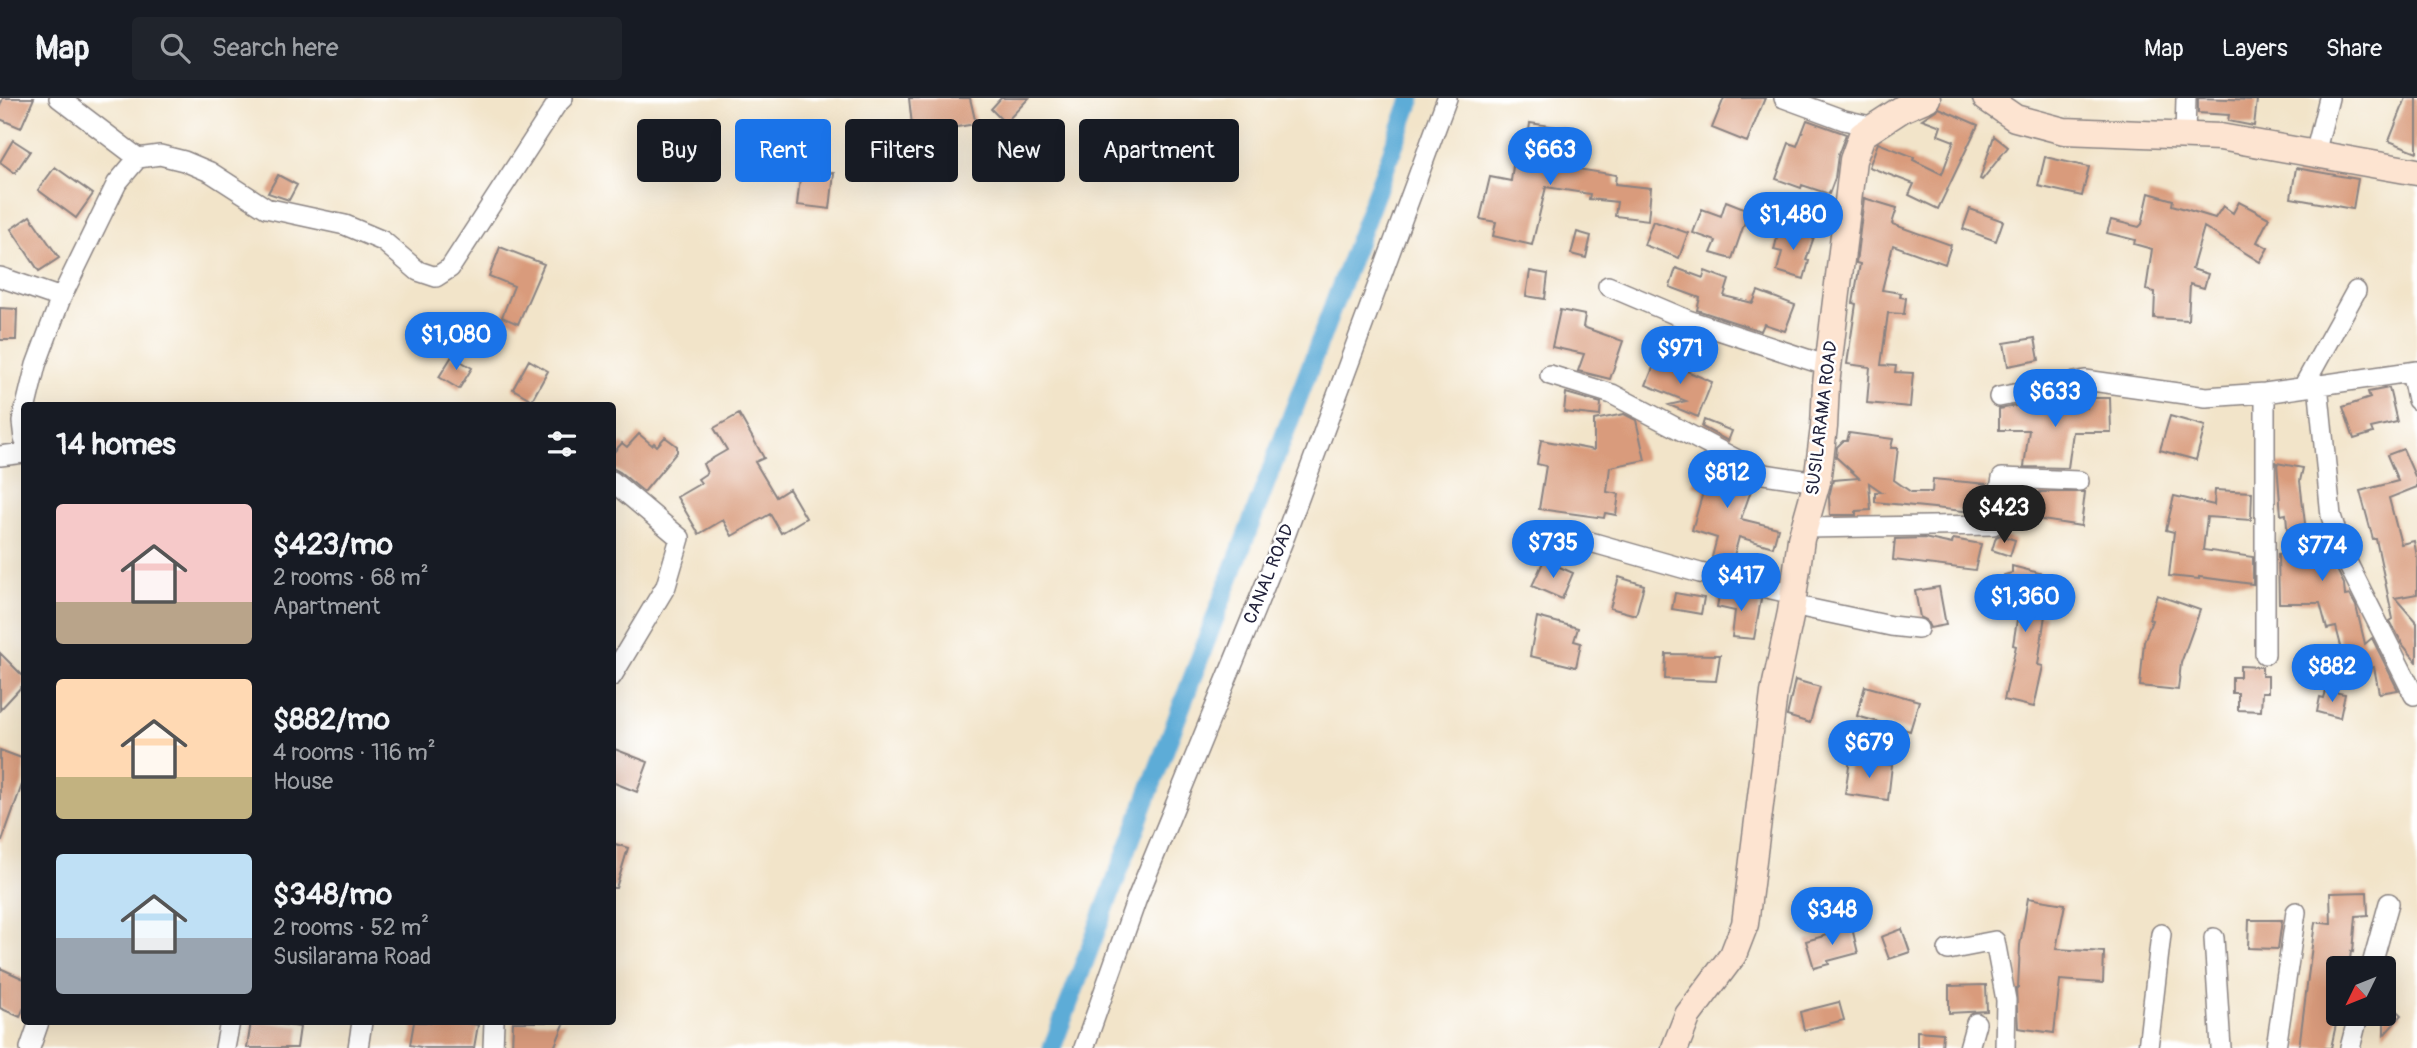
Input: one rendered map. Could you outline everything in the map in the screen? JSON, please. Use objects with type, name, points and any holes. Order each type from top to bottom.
[{"type":"street","points":[[59,98],[138,158]]},
{"type":"street","points":[[27,402],[36,365],[61,298],[117,183],[138,158],[160,155],[184,161],[210,172],[267,208],[345,225],[383,241],[418,271],[436,277],[450,268],[563,98]]},
{"type":"street","name":"CANAL ROAD","points":[[1084,1048],[1136,901],[1285,536],[1447,98]]},
{"type":"street","points":[[1784,98],[1844,120],[1874,127]]},
{"type":"street","name":"SUSILARAMA ROAD","points":[[1675,1048],[1688,1015],[1733,955],[1745,924],[1772,706],[1805,528],[1817,482],[1853,160],[1862,135],[1902,109],[1927,98]]},
{"type":"street","points":[[1986,98],[2015,118],[2064,131],[2220,137],[2417,172]]},
{"type":"street","points":[[2185,135],[2186,98]]},
{"type":"street","points":[[2315,154],[2329,98]]},
{"type":"street","points":[[0,277],[61,298]]},
{"type":"street","points":[[1608,286],[1688,320],[1828,366]]},
{"type":"street","points":[[2356,291],[2311,385],[2331,516],[2344,556],[2414,695]]},
{"type":"street","points":[[2000,397],[2085,380],[2206,397],[2265,393],[2414,371],[2417,400]]},
{"type":"street","points":[[1550,375],[1612,394],[1764,474],[1817,482]]},
{"type":"street","points":[[2265,393],[2265,654]]},
{"type":"street","points":[[0,456],[21,453]]},
{"type":"street","points":[[1805,528],[1993,525],[2002,478],[2080,481]]},
{"type":"street","points":[[616,484],[680,538],[666,586],[616,669]]},
{"type":"street","points":[[1587,541],[1793,600],[1891,626],[1918,629]]},
{"type":"street","points":[[2374,956],[2389,902]]},
{"type":"street","points":[[2276,1048],[2296,912]]},
{"type":"street","points":[[2148,1048],[2161,934]]},
{"type":"street","points":[[2214,937],[2221,1048]]},
{"type":"street","points":[[1948,950],[1995,941],[2006,1000]]},
{"type":"street","points":[[2005,1048],[2009,946]]},
{"type":"street","points":[[1969,1048],[1976,1023]]},
{"type":"street","points":[[30,1048],[37,1025]]},
{"type":"street","points":[[225,1048],[229,1025]]},
{"type":"street","points":[[358,1048],[362,1025]]},
{"type":"street","points":[[493,1048],[494,1025]]},
{"type":"street","points":[[2350,1048],[2356,1026]]},
{"type":"building","points":[[3,98],[34,98],[21,128],[0,119]]},
{"type":"building","points":[[909,98],[970,98],[975,119],[972,119],[972,125],[958,127],[958,119],[911,119]]},
{"type":"building","points":[[1001,98],[1029,98],[1009,119],[1001,119],[991,109]]},
{"type":"building","points":[[1724,98],[1765,98],[1747,142],[1712,128]]},
{"type":"building","points":[[2198,98],[2257,100],[2254,126],[2228,121],[2229,115],[2198,113]]},
{"type":"building","points":[[2406,98],[2417,98],[2417,152],[2389,141]]},
{"type":"building","points":[[1939,108],[1978,125],[1938,209],[1909,195],[1914,184],[1869,167],[1878,143],[1914,157],[1913,160],[1942,174],[1954,141],[1938,135],[1941,126],[1922,119]]},
{"type":"building","points":[[1807,120],[1846,134],[1829,194],[1776,179],[1789,143],[1797,146]]},
{"type":"building","points":[[1530,123],[1564,128],[1558,166],[1616,175],[1615,184],[1651,188],[1648,220],[1615,216],[1617,202],[1589,199],[1590,194],[1546,187],[1532,245],[1493,236],[1496,222],[1480,219],[1490,177],[1511,181],[1517,137],[1528,139]]},
{"type":"building","points":[[1994,136],[2008,147],[1982,180],[1980,179]]},
{"type":"building","points":[[13,140],[30,151],[15,173],[0,162]]},
{"type":"building","points":[[2045,157],[2089,167],[2082,196],[2038,186]]},
{"type":"building","points":[[55,167],[93,194],[76,218],[38,190]]},
{"type":"building","points":[[2296,168],[2358,179],[2353,209],[2291,198]]},
{"type":"building","points":[[831,173],[834,173],[830,209],[797,205],[800,182],[831,182]]},
{"type":"building","points":[[278,175],[297,185],[289,200],[268,193]]},
{"type":"building","points":[[2149,193],[2173,200],[2172,205],[2215,218],[2223,206],[2233,213],[2239,202],[2269,218],[2257,242],[2268,248],[2260,262],[2204,227],[2192,269],[2208,274],[2204,288],[2190,284],[2188,320],[2154,318],[2155,292],[2146,290],[2152,249],[2134,244],[2135,240],[2107,233],[2111,220],[2139,227]]},
{"type":"building","points":[[1864,198],[1897,208],[1892,224],[1951,245],[1945,264],[1893,245],[1882,290],[1901,293],[1900,297],[1906,298],[1904,314],[1888,313],[1881,365],[1896,366],[1895,372],[1913,373],[1910,407],[1867,403],[1870,367],[1847,364],[1856,304],[1853,303],[1860,264],[1856,263]]},
{"type":"building","points":[[1726,201],[1749,210],[1732,259],[1711,253],[1716,241],[1693,233],[1702,209],[1721,216]]},
{"type":"building","points":[[1970,209],[2003,221],[1996,241],[1963,229]]},
{"type":"building","points":[[30,216],[59,258],[39,271],[11,229]]},
{"type":"building","points":[[1653,221],[1688,233],[1679,258],[1644,245]]},
{"type":"building","points":[[1780,226],[1814,237],[1806,260],[1809,261],[1804,279],[1777,271],[1782,252],[1774,250]]},
{"type":"building","points":[[1577,232],[1591,236],[1586,258],[1571,254]]},
{"type":"building","points":[[500,247],[544,264],[518,324],[502,317],[514,286],[489,276]]},
{"type":"building","points":[[1676,268],[1703,278],[1705,271],[1729,280],[1724,296],[1753,303],[1758,291],[1795,305],[1785,331],[1764,324],[1761,331],[1697,310],[1700,298],[1670,287]]},
{"type":"building","points":[[1530,271],[1548,274],[1545,299],[1526,296]]},
{"type":"building","points":[[0,308],[17,309],[16,340],[0,340]]},
{"type":"building","points":[[1560,310],[1585,315],[1583,327],[1623,341],[1610,379],[1578,371],[1584,354],[1552,347]]},
{"type":"building","points":[[2035,338],[2039,360],[2008,366],[2004,343]]},
{"type":"building","points":[[452,356],[472,368],[459,389],[439,377]]},
{"type":"building","points":[[1657,358],[1712,382],[1698,417],[1669,405],[1686,401],[1646,385]]},
{"type":"building","points":[[529,360],[548,371],[532,400],[513,389]]},
{"type":"building","points":[[2389,388],[2397,422],[2371,428],[2373,433],[2354,439],[2343,407],[2370,398],[2368,392]]},
{"type":"building","points":[[1566,393],[1601,403],[1600,416],[1564,412]]},
{"type":"building","points":[[2087,398],[2110,398],[2111,432],[2073,432],[2068,468],[2024,467],[2029,430],[1999,430],[1999,409],[2042,403],[2087,408]]},
{"type":"building","points":[[739,414],[764,458],[755,462],[776,497],[789,489],[806,518],[781,533],[770,514],[732,536],[723,520],[699,534],[677,497],[701,483],[698,479],[707,473],[703,464],[727,450],[714,428]]},
{"type":"building","points":[[1624,414],[1636,420],[1645,460],[1610,467],[1607,492],[1619,494],[1616,515],[1605,513],[1604,518],[1539,509],[1546,466],[1537,464],[1541,440],[1594,450],[1594,420]]},
{"type":"building","points":[[2170,416],[2205,426],[2196,460],[2160,450]]},
{"type":"building","points":[[1704,420],[1732,431],[1728,441],[1702,427]]},
{"type":"building","points":[[1849,433],[1893,439],[1891,448],[1898,448],[1894,480],[1911,492],[1932,492],[1933,479],[1987,484],[1983,513],[1875,502],[1875,492],[1882,492],[1869,483],[1871,510],[1856,511],[1856,515],[1830,515],[1829,497],[1833,480],[1859,478],[1836,457],[1837,447],[1847,441]]},
{"type":"building","points":[[639,434],[657,446],[665,437],[677,446],[677,452],[644,492],[616,470],[616,450],[622,443],[627,447]]},
{"type":"building","points":[[2403,449],[2417,476],[2417,487],[2389,498],[2401,544],[2414,541],[2417,594],[2395,598],[2417,623],[2417,662],[2403,645],[2390,621],[2393,619],[2376,539],[2373,539],[2360,491],[2398,481],[2387,455]]},
{"type":"building","points":[[1703,456],[1754,482],[1741,519],[1778,528],[1773,547],[1739,537],[1732,563],[1712,557],[1717,538],[1692,530],[1704,489],[1693,485]]},
{"type":"building","points":[[2277,463],[2303,468],[2300,481],[2306,532],[2309,532],[2310,538],[2325,537],[2332,560],[2344,584],[2345,596],[2350,595],[2356,606],[2365,644],[2372,638],[2398,690],[2379,693],[2374,667],[2348,673],[2336,627],[2327,629],[2320,603],[2279,603],[2278,554],[2289,553],[2286,514],[2281,515]]},
{"type":"building","points":[[2215,490],[2252,492],[2251,520],[2207,517],[2203,550],[2253,557],[2253,584],[2169,576],[2174,532],[2166,530],[2174,496],[2214,505]]},
{"type":"building","points":[[2040,492],[2085,492],[2081,526],[2036,519]]},
{"type":"building","points":[[2000,535],[2015,540],[2010,556],[1992,550],[1996,537]]},
{"type":"building","points":[[1924,538],[1952,544],[1953,539],[1981,544],[1975,570],[1893,560],[1895,539]]},
{"type":"building","points":[[1544,560],[1573,573],[1562,599],[1532,586]]},
{"type":"building","points":[[2012,566],[2047,575],[2037,614],[2045,615],[2038,665],[2043,666],[2034,707],[2004,700],[2016,646],[2013,645],[2020,601],[1999,596],[2004,575],[2012,573]]},
{"type":"building","points":[[1619,577],[1644,585],[1636,615],[1610,608]]},
{"type":"building","points":[[1939,587],[1946,625],[1930,628],[1926,620],[1920,617],[1915,591]]},
{"type":"building","points":[[1720,590],[1761,599],[1754,639],[1732,637],[1735,611],[1717,607]]},
{"type":"building","points":[[1675,593],[1704,598],[1701,614],[1672,609]]},
{"type":"building","points":[[2157,595],[2200,610],[2181,663],[2178,690],[2140,686],[2144,642]]},
{"type":"building","points":[[1537,617],[1578,628],[1574,641],[1581,643],[1576,667],[1530,656]]},
{"type":"building","points":[[0,653],[21,674],[21,687],[0,710]]},
{"type":"building","points":[[1666,654],[1720,655],[1716,681],[1665,679]]},
{"type":"building","points":[[2240,666],[2262,667],[2262,676],[2268,676],[2268,692],[2262,692],[2261,711],[2238,710],[2238,693],[2232,693],[2232,677],[2240,677]]},
{"type":"building","points":[[1795,680],[1820,687],[1810,723],[1787,716]]},
{"type":"building","points":[[1865,686],[1919,701],[1910,731],[1857,716]]},
{"type":"building","points":[[2326,691],[2345,694],[2340,718],[2317,712],[2320,697],[2324,698]]},
{"type":"building","points":[[0,750],[21,758],[21,787],[0,841]]},
{"type":"building","points":[[616,750],[648,762],[637,792],[616,784]]},
{"type":"building","points":[[1850,759],[1892,765],[1888,800],[1845,794]]},
{"type":"building","points":[[616,844],[628,848],[616,888]]},
{"type":"building","points":[[2367,892],[2368,915],[2356,916],[2350,956],[2326,956],[2326,1026],[2336,1026],[2331,1048],[2299,1048],[2315,922],[2331,924],[2330,893]]},
{"type":"building","points":[[2028,898],[2065,904],[2056,949],[2104,952],[2103,983],[2060,980],[2054,1033],[2018,1028],[2016,988]]},
{"type":"building","points":[[2249,920],[2282,920],[2278,949],[2248,948]]},
{"type":"building","points":[[1852,928],[1858,953],[1828,961],[1829,964],[1814,968],[1806,941]]},
{"type":"building","points":[[1902,929],[1910,952],[1889,959],[1881,937]]},
{"type":"building","points":[[0,968],[21,978],[21,1014],[20,1017],[0,1008]]},
{"type":"building","points":[[1986,985],[1987,1011],[1949,1013],[1949,986]]},
{"type":"building","points":[[1839,1002],[1844,1020],[1804,1030],[1800,1012]]},
{"type":"building","points":[[2396,1009],[2402,1015],[2396,1022]]},
{"type":"building","points":[[251,1025],[300,1027],[297,1048],[247,1048]]},
{"type":"building","points":[[413,1025],[478,1025],[474,1048],[426,1048],[410,1045]]},
{"type":"building","points":[[513,1025],[564,1025],[554,1048],[512,1048]]},
{"type":"building","points":[[2384,1026],[2392,1026],[2384,1035]]},
{"type":"building","points":[[1917,1031],[1943,1033],[1942,1048],[1917,1048]]},
{"type":"waterway","points":[[1052,1048],[1412,98]]}]
